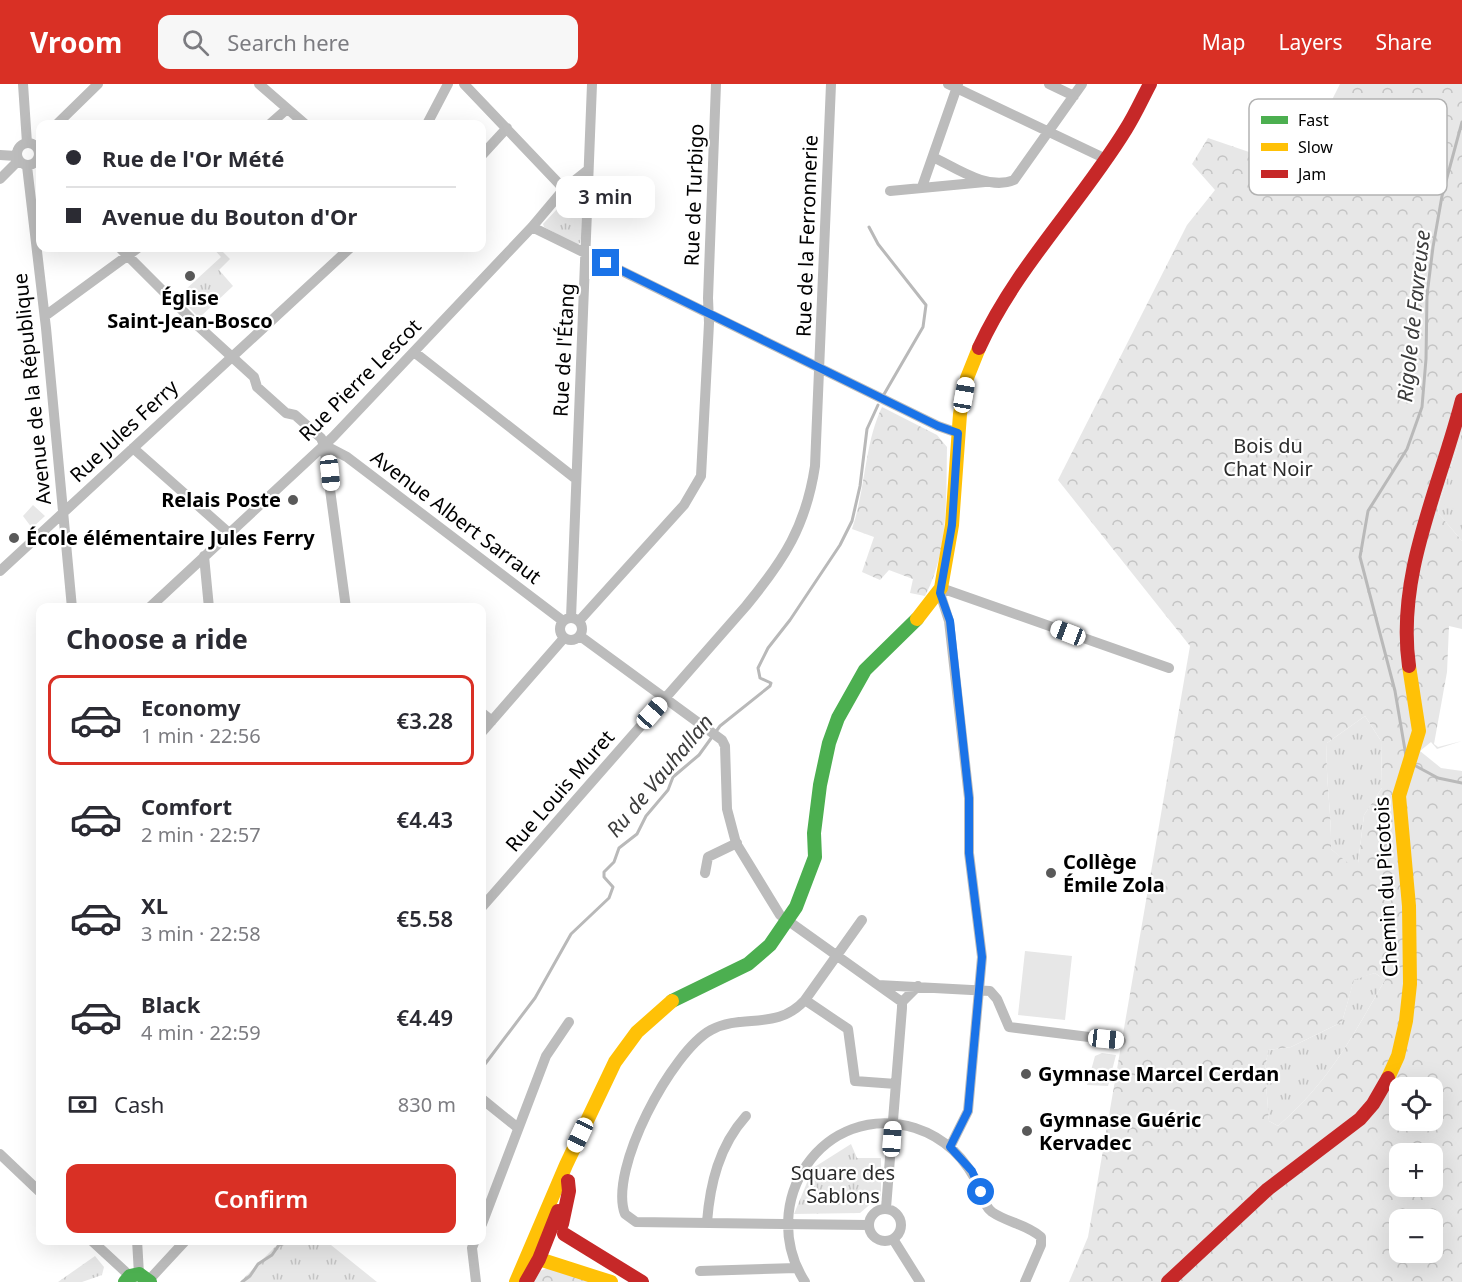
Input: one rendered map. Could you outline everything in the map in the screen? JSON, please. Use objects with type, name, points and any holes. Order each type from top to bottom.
[{"type":"main road","points":[[516,1282],[615,1062],[637,1032],[676,998],[726,975],[784,918],[814,833],[829,743],[850,695],[865,670],[940,591],[952,525],[958,433],[967,378],[980,345],[998,309],[1023,269],[1106,159],[1127,128],[1150,84]]},
{"type":"main road","name":"Chemin du Picotois","points":[[1168,1282],[1266,1191],[1347,1132],[1378,1097],[1398,1056],[1411,982],[1399,796],[1400,785],[1410,762],[1419,728],[1406,629],[1411,580],[1430,500],[1462,399]]},
{"type":"main road","points":[[526,1282],[557,1234],[569,1191],[568,1181],[587,1120]]},
{"type":"main road","points":[[534,1242],[557,1234],[642,1282]]},
{"type":"main road","points":[[534,1242],[539,1259]]},
{"type":"main road","points":[[539,1259],[611,1282]]},
{"type":"street","name":"Avenue de la République","points":[[23,84],[34,143]]},
{"type":"street","points":[[61,120],[98,84]]},
{"type":"street","points":[[259,84],[300,120]]},
{"type":"street","points":[[430,120],[448,84]]},
{"type":"street","points":[[464,84],[564,189]]},
{"type":"street","name":"Rue de l'Étang","points":[[571,620],[592,84]]},
{"type":"street","name":"Rue de Turbigo","points":[[571,620],[684,505],[701,476],[716,84]]},
{"type":"street","name":"Rue de la Ferronnerie","points":[[665,698],[772,573],[791,545],[803,520],[815,466],[831,84]]},
{"type":"street","points":[[1049,84],[1074,96]]},
{"type":"street","points":[[890,191],[1014,180],[1082,84]]},
{"type":"street","points":[[922,187],[954,85],[1106,159]]},
{"type":"street","points":[[275,120],[287,109]]},
{"type":"street","points":[[486,151],[507,128]]},
{"type":"street","points":[[28,162],[19,147],[34,143]]},
{"type":"street","points":[[0,154],[28,162]]},
{"type":"street","points":[[933,157],[986,182]]},
{"type":"street","name":"Avenue de la République","points":[[28,162],[36,234]]},
{"type":"street","points":[[0,179],[28,162]]},
{"type":"street","name":"Rue Pierre Lescot","points":[[154,603],[324,445],[532,227],[564,189],[588,170]]},
{"type":"street","points":[[532,227],[938,426],[958,433]]},
{"type":"street","name":"Avenue de la République","points":[[38,252],[72,603]]},
{"type":"street","points":[[45,316],[123,252]]},
{"type":"street","points":[[125,252],[199,323],[230,357]]},
{"type":"street","name":"Rue Jules Ferry","points":[[0,571],[245,341],[345,252]]},
{"type":"street","points":[[414,352],[576,478]]},
{"type":"street","name":"Avenue Albert Sarraut","points":[[230,357],[254,377],[257,387],[286,412],[295,415],[321,438],[324,445],[347,457],[571,620]]},
{"type":"street","points":[[324,445],[345,603]]},
{"type":"street","points":[[133,448],[229,533]]},
{"type":"street","points":[[204,556],[209,603]]},
{"type":"street","points":[[940,591],[1169,668]]},
{"type":"street","points":[[940,591],[950,621],[969,798],[969,853],[982,957],[977,990],[968,1111],[950,1147]]},
{"type":"street","points":[[571,620],[583,630],[580,636],[570,641],[564,638],[560,630],[571,620]]},
{"type":"street","points":[[580,636],[715,732],[725,746],[727,809],[737,843],[784,918],[902,1002]]},
{"type":"street","points":[[486,728],[564,638]]},
{"type":"street","name":"Rue Louis Muret","points":[[486,902],[665,698]]},
{"type":"street","points":[[486,716],[492,721]]},
{"type":"street","points":[[705,873],[708,857],[737,843]]},
{"type":"street","points":[[862,920],[794,1012],[784,1017],[718,1027],[692,1046],[654,1099],[635,1140],[622,1200],[628,1217],[636,1222],[868,1225]]},
{"type":"street","points":[[878,985],[990,991],[997,999],[1009,1027],[1121,1041]]},
{"type":"street","points":[[886,1208],[902,1002],[918,986]]},
{"type":"street","points":[[805,1000],[848,1029],[855,1081],[896,1084]]},
{"type":"street","points":[[486,1213],[546,1056],[569,1022]]},
{"type":"street","points":[[486,1104],[518,1128]]},
{"type":"street","points":[[707,1222],[708,1200],[717,1166],[730,1137],[746,1116]]},
{"type":"street","points":[[805,1282],[796,1269],[786,1223],[795,1185],[817,1152],[846,1133],[878,1125],[893,1124],[916,1129],[950,1147],[972,1171],[985,1204],[993,1213],[1030,1227],[1041,1237],[1041,1245],[1025,1282]]},
{"type":"street","points":[[0,1154],[36,1188]]},
{"type":"street","points":[[886,1208],[896,1212],[901,1221],[900,1231],[893,1239],[884,1241],[875,1238],[868,1225],[874,1212],[886,1208]]},
{"type":"street","points":[[893,1239],[920,1282]]},
{"type":"street","points":[[98,1245],[139,1279]]},
{"type":"street","points":[[137,1245],[139,1279]]},
{"type":"street","points":[[139,1279],[180,1245]]},
{"type":"street","points":[[473,1245],[476,1282]]},
{"type":"street","points":[[700,1271],[796,1269]]},
{"type":"green space","name":"Bois du Chat Noir","points":[[1340,84],[1462,84],[1462,433],[1438,507],[1439,514],[1462,541],[1462,629],[1449,626],[1447,672],[1434,744],[1438,747],[1462,741],[1437,749],[1431,742],[1420,751],[1441,768],[1462,771],[1462,1282],[1069,1282],[1088,1237],[1190,646],[1058,480],[1187,225],[1215,190],[1192,164],[1208,138],[1249,152],[1249,195],[1447,195],[1447,99],[1332,99]],"holes":[[[1365,716],[1381,741],[1382,788],[1364,815],[1358,863],[1348,863],[1331,849],[1327,743]],[[1375,973],[1385,980],[1362,1021],[1312,1093],[1278,1126],[1269,1121],[1265,1071],[1268,1050],[1291,1047],[1342,1022],[1354,980]]]},
{"type":"green space","points":[[575,190],[582,198],[581,238],[577,245],[544,227],[543,224]]},
{"type":"green space","points":[[217,252],[223,252],[230,259],[219,270],[233,286],[199,318],[182,300],[185,290],[221,257]]},
{"type":"green space","points":[[882,407],[937,435],[947,447],[945,523],[938,561],[925,596],[910,593],[913,579],[889,570],[880,580],[862,572],[874,537],[852,529],[857,514],[868,451]]},
{"type":"green space","points":[[1462,433],[1462,541],[1439,514],[1438,507]]},
{"type":"green space","points":[[1462,454],[1462,511],[1444,506]]},
{"type":"green space","points":[[33,505],[45,516],[32,528],[23,516]]},
{"type":"green space","points":[[1365,716],[1381,741],[1382,788],[1364,815],[1358,863],[1347,863],[1331,849],[1327,743]]},
{"type":"green space","points":[[1025,951],[1072,956],[1065,1020],[1018,1015]]},
{"type":"green space","points":[[1375,973],[1385,980],[1362,1021],[1326,1075],[1312,1093],[1278,1126],[1269,1121],[1265,1071],[1268,1050],[1291,1047],[1342,1022],[1354,979]]},
{"type":"green space","points":[[1102,1053],[1116,1055],[1108,1086],[1087,1085],[1095,1056]]},
{"type":"green space","name":"Square des Sablons","points":[[851,1144],[857,1158],[881,1158],[881,1195],[860,1213],[794,1214],[813,1168]]},
{"type":"green space","points":[[277,1245],[331,1245],[377,1282],[240,1282]]},
{"type":"green space","points":[[95,1256],[104,1267],[102,1275],[82,1282],[58,1282]]},
{"type":"green space","points":[[548,1268],[597,1282],[532,1282],[540,1271]]},
{"type":"waterway","name":"Rigole de Favreuse","points":[[1447,178],[1462,122]]},
{"type":"waterway","name":"Rigole de Favreuse","points":[[1406,756],[1395,691],[1360,557],[1368,511],[1407,449],[1422,407],[1426,359],[1427,295],[1442,195]]},
{"type":"waterway","name":"Ru de Vauhallan","points":[[869,227],[878,244],[926,305],[923,327],[883,396]]},
{"type":"waterway","name":"Ru de Vauhallan","points":[[486,1063],[535,998],[571,934],[609,898],[613,887],[604,877],[604,872],[614,862],[619,848],[637,834],[646,816],[668,790],[673,777],[699,755],[720,726],[770,686],[771,683],[760,678],[758,668],[768,648],[790,620],[840,545],[852,521],[860,486],[867,429],[878,405]]},
{"type":"waterway","name":"Rigole de Favreuse","points":[[1414,765],[1438,778],[1462,783]]},
{"type":"waterway","name":"Ru de Vauhallan","points":[[242,1282],[250,1276],[258,1264],[272,1255],[279,1245]]},
{"type":"traffic: fast","points":[[672,1001],[748,964],[770,945],[796,907],[815,857],[814,833],[820,785],[829,743],[838,718],[865,670],[917,619]]},
{"type":"traffic: fast","points":[[125,1282],[130,1276],[139,1274],[150,1282]]},
{"type":"traffic: slow","points":[[917,619],[941,588],[952,525],[960,414],[967,378],[979,348]]},
{"type":"traffic: slow","points":[[1388,1078],[1398,1056],[1406,1021],[1410,984],[1409,906],[1399,796],[1419,731],[1409,666]]},
{"type":"traffic: slow","points":[[516,1282],[566,1165],[615,1062],[637,1032],[672,1001]]},
{"type":"traffic: slow","points":[[539,1259],[611,1282]]},
{"type":"traffic: jam","points":[[979,348],[1011,290],[1108,157],[1150,84]]},
{"type":"traffic: jam","points":[[1409,666],[1407,632],[1414,564],[1462,400]]},
{"type":"traffic: jam","points":[[1168,1282],[1268,1189],[1360,1119],[1373,1104],[1388,1078]]},
{"type":"traffic: jam","points":[[562,1224],[569,1191],[568,1181]]},
{"type":"traffic: jam","points":[[526,1282],[539,1259],[558,1211]]},
{"type":"traffic: jam","points":[[564,1234],[642,1282]]},
{"type":"place","name":"Église Saint-Jean-Bosco","points":[[190,276]]},
{"type":"place","name":"Relais Poste","points":[[293,500]]},
{"type":"place","name":"École élémentaire Jules Ferry","points":[[14,538]]},
{"type":"place","name":"Collège Émile Zola","points":[[1051,873]]},
{"type":"place","name":"Gymnase Marcel Cerdan","points":[[1026,1074]]},
{"type":"place","name":"Gymnase Guéric Kervadec","points":[[1027,1131]]},
{"type":"route","points":[[606,263],[938,426],[958,433],[952,525],[940,593],[950,621],[969,798],[969,853],[982,957],[977,990],[968,1111],[950,1147],[972,1171],[981,1192]]}]
